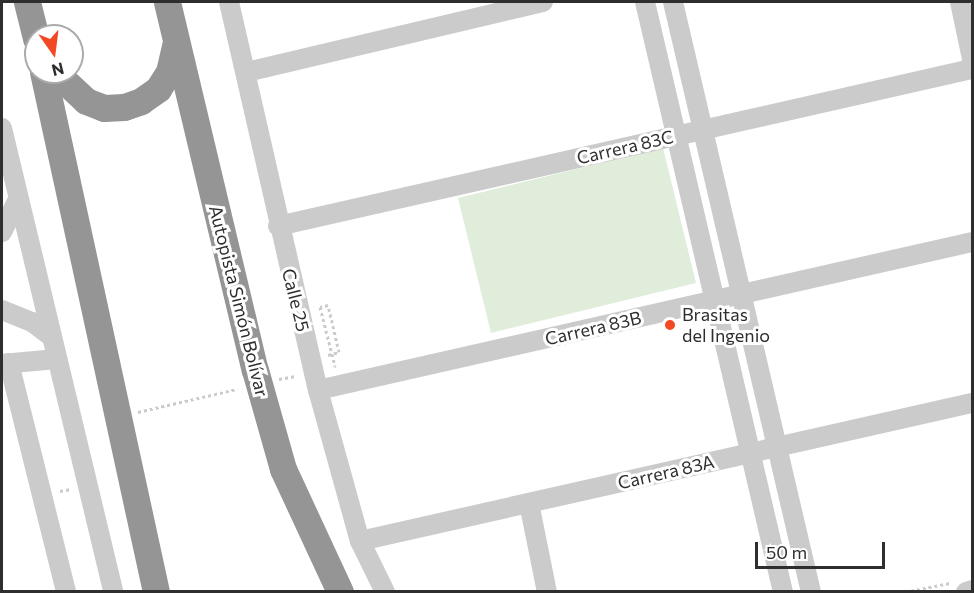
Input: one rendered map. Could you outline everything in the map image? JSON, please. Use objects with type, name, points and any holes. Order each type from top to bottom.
[{"type":"highway","points":[[27,2],[32,24]]},
{"type":"highway","name":"Autopista Simón Bolívar","points":[[167,2],[282,469],[340,591]]},
{"type":"highway","points":[[68,84],[86,101],[104,108],[124,107],[141,101],[158,88],[169,72],[176,42]]},
{"type":"highway","points":[[46,84],[156,591]]},
{"type":"street","name":"Calle 25","points":[[229,2],[247,72],[278,225],[318,390],[360,542],[385,591]]},
{"type":"street","points":[[247,72],[543,2]]},
{"type":"street","points":[[645,2],[783,591]]},
{"type":"street","points":[[673,2],[811,591]]},
{"type":"street","points":[[960,2],[972,59]]},
{"type":"street","name":"Carrera 83C","points":[[278,225],[972,69]]},
{"type":"street","points":[[2,129],[52,337],[107,590]]},
{"type":"street","points":[[2,232],[18,199]]},
{"type":"street","name":"Carrera 83B","points":[[318,390],[972,242]]},
{"type":"street","points":[[2,310],[32,322],[52,337]]},
{"type":"street","points":[[57,359],[5,364],[66,591]]},
{"type":"street","name":"Carrera 83A","points":[[360,542],[972,403]]},
{"type":"street","points":[[529,503],[547,591]]},
{"type":"path","points":[[324,369],[335,366],[320,307],[328,305],[339,352],[325,356]]},
{"type":"path","points":[[277,380],[300,374]]},
{"type":"path","points":[[127,415],[243,388]]},
{"type":"path","points":[[58,483],[60,493],[71,490],[69,480]]},
{"type":"path","points":[[905,591],[966,587]]},
{"type":"green space","points":[[663,148],[696,283],[491,333],[458,198]]},
{"type":"place","name":"Brasitas del Ingenio","points":[[670,325]]}]
